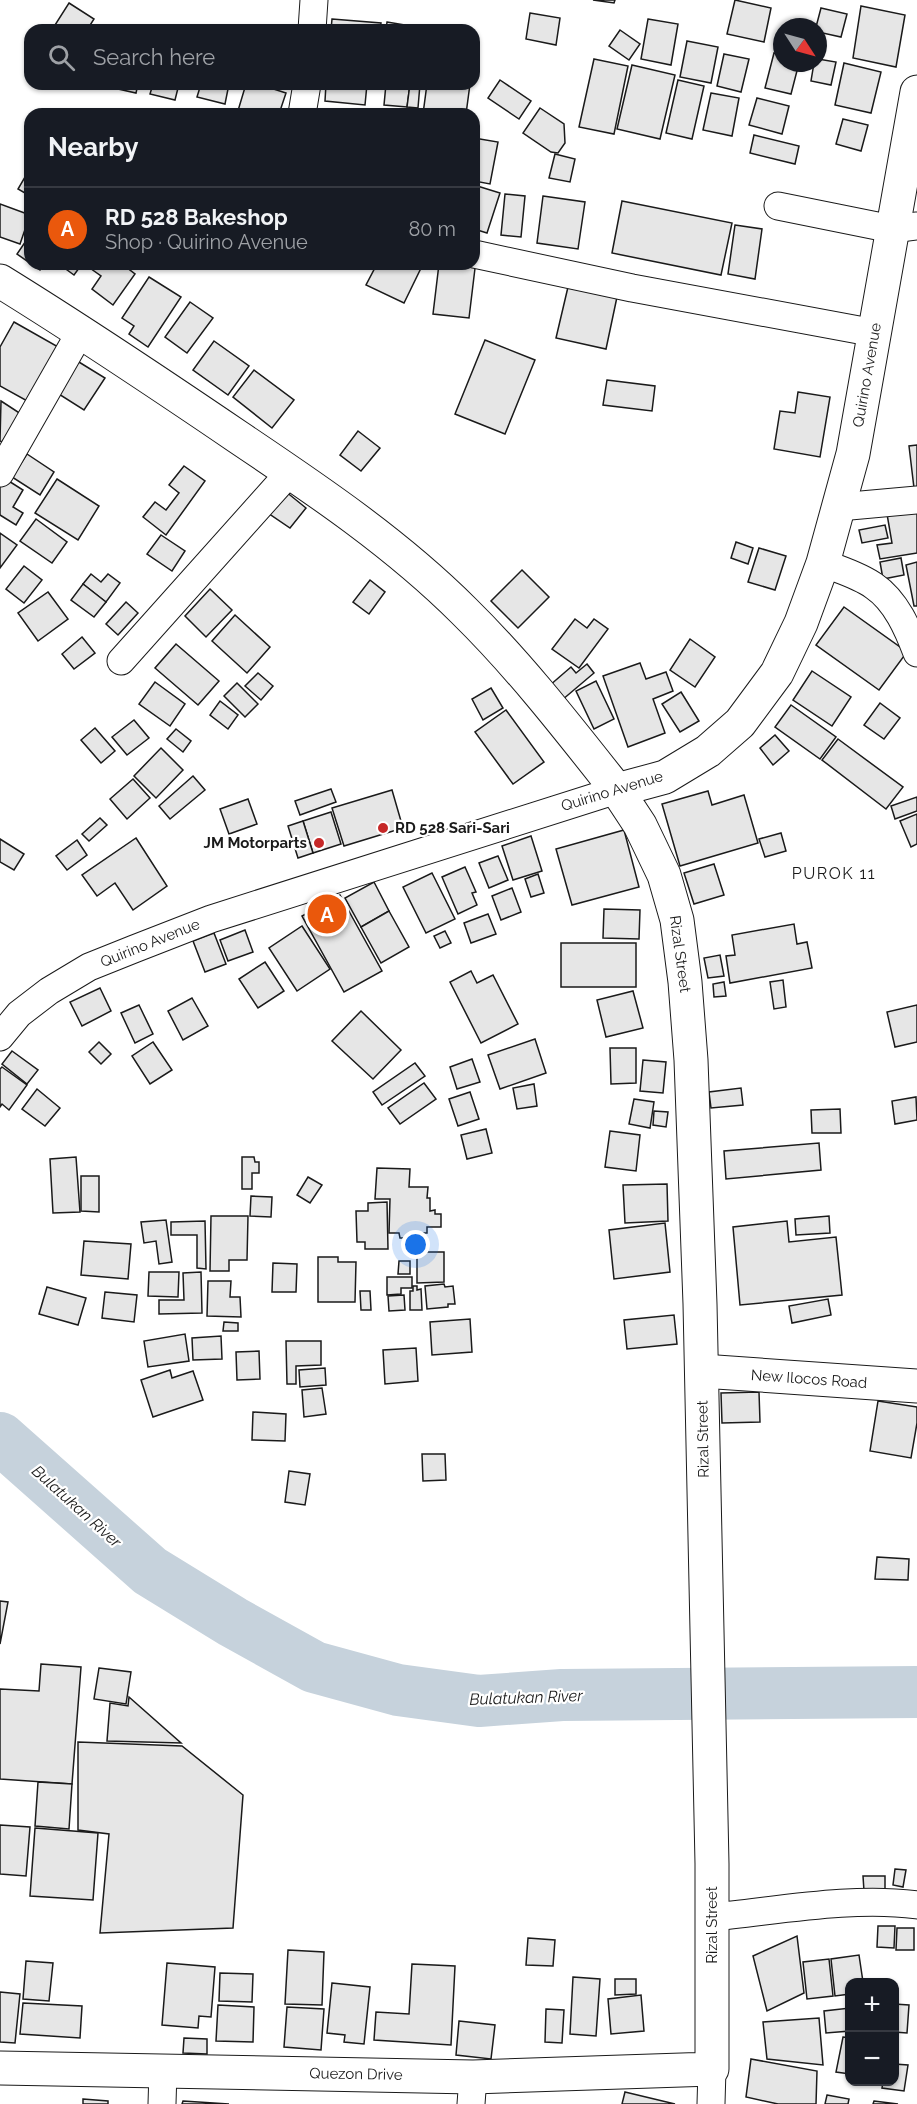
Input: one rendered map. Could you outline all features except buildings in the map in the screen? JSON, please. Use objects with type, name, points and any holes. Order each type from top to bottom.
[{"type":"main road","name":"Quirino Avenue","points":[[617,790],[665,777],[708,751],[740,723],[777,673],[801,623],[823,563],[854,454],[875,333],[905,227],[917,92]]},
{"type":"main road","name":"Rizal Street","points":[[0,280],[81,331],[290,472],[406,558],[463,610],[520,669],[617,790],[640,825],[664,875],[677,920],[686,982],[691,1060],[702,1371],[712,1864],[712,2069]]},
{"type":"main road","name":"New Ilocos Road","points":[[702,1371],[917,1386]]},
{"type":"main road","name":"Quezon Drive","points":[[0,2068],[163,2071],[472,2090],[712,2069]]},
{"type":"street","points":[[312,24],[314,0]]},
{"type":"street","points":[[303,108],[306,90]]},
{"type":"street","points":[[778,206],[905,227]]},
{"type":"street","points":[[480,255],[632,288],[875,333]]},
{"type":"street","points":[[0,473],[81,331]]},
{"type":"street","points":[[121,661],[290,472]]},
{"type":"street","points":[[839,507],[917,500]]},
{"type":"street","points":[[823,563],[859,577],[876,587],[890,602],[907,627],[917,653]]},
{"type":"street","name":"Quirino Avenue","points":[[0,1037],[19,1014],[49,991],[89,968],[134,949],[212,919],[617,790]]},
{"type":"street","points":[[712,1917],[840,1904],[902,1903],[917,1905]]},
{"type":"street","name":"Rizal Street","points":[[711,2104],[712,2069]]},
{"type":"street","points":[[162,2104],[163,2071]]},
{"type":"waterway","name":"Bulatukan River","points":[[0,1438],[150,1571],[233,1622],[314,1667],[398,1690],[479,1701],[562,1695],[917,1692]]},
{"type":"place","name":"RD 528 Sari-Sari","points":[[383,828]]},
{"type":"place","name":"JM Motorparts","points":[[319,843]]},
{"type":"place","name":"RD 528 Bakeshop","points":[[327,914]]},
{"type":"district","name":"PUROK 11","points":[[834,873]]}]
